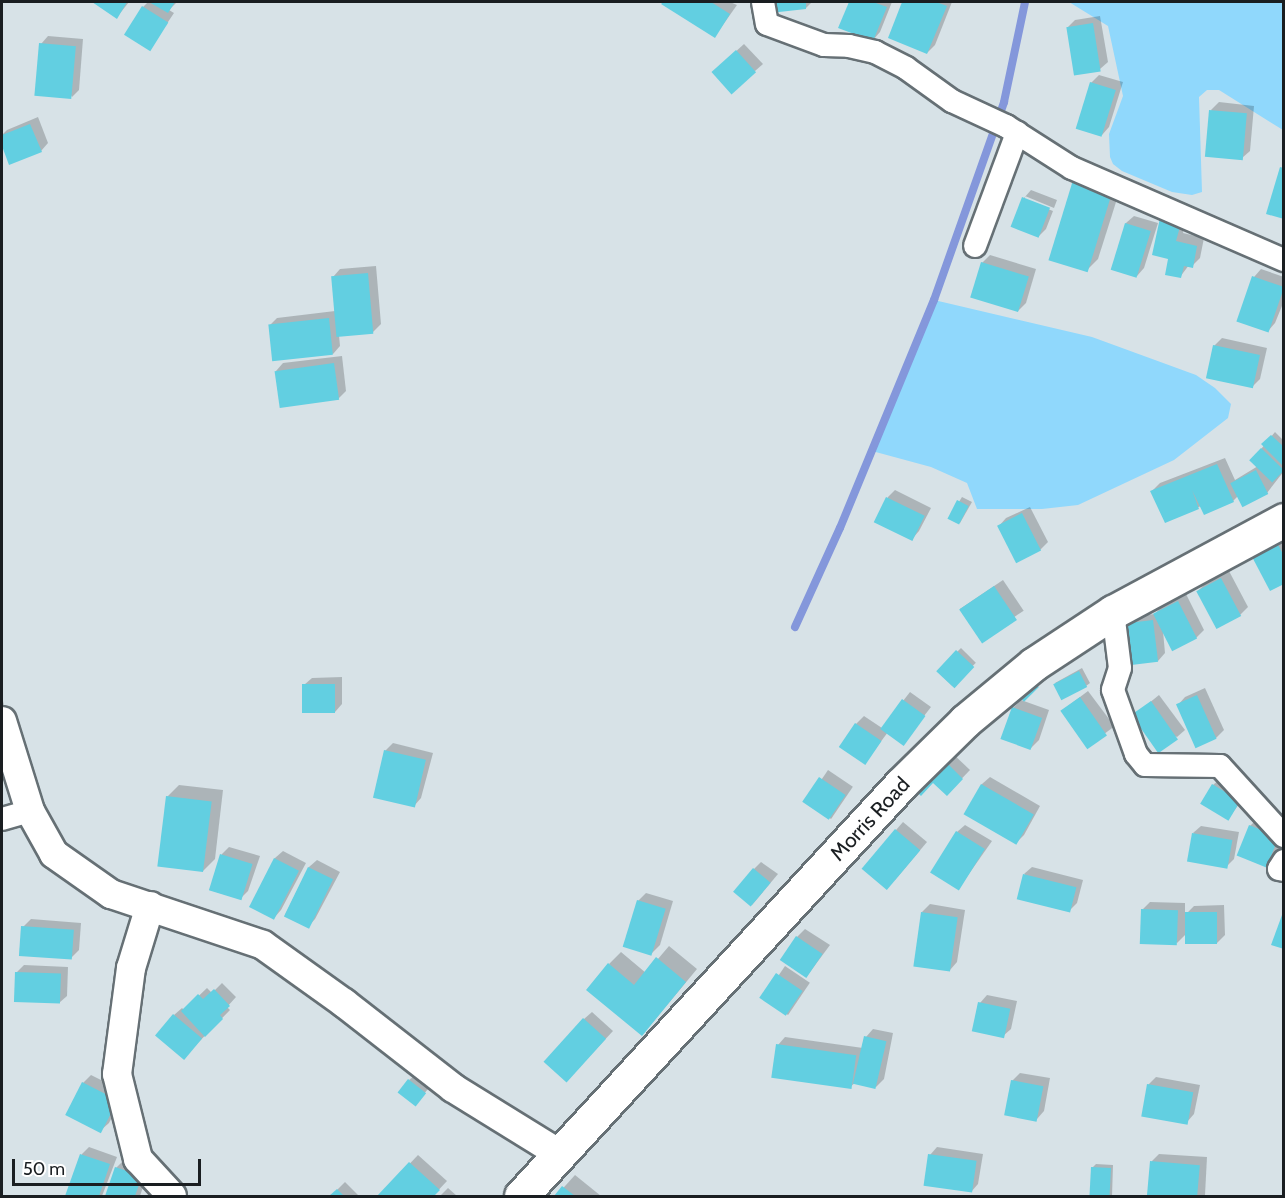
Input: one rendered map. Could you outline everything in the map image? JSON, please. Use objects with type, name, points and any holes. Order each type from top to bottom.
[{"type":"main road","name":"Morris Road","points":[[521,1197],[900,784],[965,721],[1034,664],[1113,612],[1284,520]]},
{"type":"street","points":[[763,2],[767,24],[824,45],[849,46],[875,52],[906,68],[952,101],[1011,130],[1072,168],[1284,260]]},
{"type":"street","points":[[975,246],[1011,130]]},
{"type":"street","points":[[1113,612],[1120,668],[1113,690],[1136,754],[1145,765],[1220,766],[1284,836]]},
{"type":"street","points":[[2,721],[30,811],[54,854],[111,894],[263,945],[344,1003],[453,1088],[560,1154]]},
{"type":"street","points":[[2,819],[30,811]]},
{"type":"street","points":[[1284,861],[1279,869],[1284,870]]},
{"type":"street","points":[[150,906],[131,968],[117,1074],[138,1159],[172,1197]]},
{"type":"shaded area","points":[[1069,2],[1283,2],[1283,130],[1219,90],[1207,90],[1199,97],[1202,192],[1192,195],[1172,192],[1122,171],[1113,164],[1110,157],[1109,134],[1123,96],[1108,26]]},
{"type":"shaded area","points":[[934,300],[1092,337],[1196,375],[1215,388],[1231,404],[1228,418],[1174,460],[1078,505],[1042,509],[977,509],[967,483],[931,467],[872,451]]},
{"type":"building","points":[[92,2],[127,2],[117,19]]},
{"type":"building","points":[[149,2],[175,2],[168,13]]},
{"type":"building","points":[[663,2],[711,2],[730,14],[715,38],[661,4]]},
{"type":"building","points":[[769,2],[806,2],[806,9],[770,13]]},
{"type":"building","points":[[849,2],[873,2],[887,7],[873,41],[838,28]]},
{"type":"building","points":[[902,2],[936,2],[947,6],[927,54],[888,38]]},
{"type":"building","points":[[142,6],[168,22],[150,51],[124,35]]},
{"type":"building","points":[[1093,23],[1101,71],[1074,76],[1066,27]]},
{"type":"building","points":[[39,43],[76,46],[71,99],[34,96]]},
{"type":"building","points":[[736,50],[756,72],[732,94],[711,72]]},
{"type":"building","points":[[1090,82],[1116,90],[1101,137],[1076,129]]},
{"type":"building","points":[[1209,110],[1247,113],[1243,160],[1205,157]]},
{"type":"building","points":[[30,124],[42,152],[9,165],[2,146],[2,135]]},
{"type":"building","points":[[1280,167],[1284,168],[1284,219],[1266,214]]},
{"type":"building","points":[[1073,180],[1112,192],[1088,272],[1048,260]]},
{"type":"building","points":[[1022,197],[1050,208],[1039,238],[1011,227]]},
{"type":"building","points":[[1160,218],[1181,223],[1176,241],[1197,246],[1193,268],[1184,266],[1181,278],[1165,275],[1168,259],[1152,255]]},
{"type":"building","points":[[1125,223],[1151,231],[1136,278],[1111,270]]},
{"type":"building","points":[[981,262],[1029,277],[1018,312],[970,297]]},
{"type":"building","points":[[368,273],[373,334],[336,337],[331,276]]},
{"type":"building","points":[[1252,276],[1284,287],[1269,332],[1236,321]]},
{"type":"building","points":[[329,318],[333,355],[272,361],[268,324]]},
{"type":"building","points":[[1213,345],[1260,355],[1253,388],[1206,378]]},
{"type":"building","points":[[334,363],[339,400],[280,408],[275,371]]},
{"type":"building","points":[[1271,435],[1284,447],[1284,467],[1261,444]]},
{"type":"building","points":[[1261,448],[1284,470],[1272,482],[1249,460]]},
{"type":"building","points":[[1217,464],[1234,502],[1204,515],[1192,490],[1199,509],[1165,523],[1150,491]]},
{"type":"building","points":[[1256,470],[1268,494],[1242,507],[1230,483]]},
{"type":"building","points":[[886,497],[925,516],[912,541],[874,522]]},
{"type":"building","points":[[957,500],[969,506],[959,525],[947,519]]},
{"type":"building","points":[[1022,513],[1041,550],[1016,563],[997,526]]},
{"type":"building","points":[[1276,541],[1284,556],[1284,584],[1270,591],[1250,553]]},
{"type":"building","points":[[1221,578],[1241,616],[1216,629],[1196,591]]},
{"type":"building","points":[[994,586],[1017,620],[982,643],[959,609]]},
{"type":"building","points":[[1178,601],[1197,638],[1172,651],[1153,614]]},
{"type":"building","points":[[1153,620],[1158,662],[1131,665],[1126,623]]},
{"type":"building","points":[[956,650],[974,667],[955,688],[936,671]]},
{"type":"building","points":[[1079,671],[1087,687],[1061,700],[1053,684]]},
{"type":"building","points":[[1029,677],[1039,687],[1024,702],[1014,692]]},
{"type":"building","points":[[302,684],[335,684],[335,713],[302,713]]},
{"type":"building","points":[[1197,695],[1217,739],[1196,748],[1176,704]]},
{"type":"building","points":[[1080,697],[1107,736],[1087,749],[1060,711]]},
{"type":"building","points":[[902,699],[925,716],[904,746],[880,729]]},
{"type":"building","points":[[1151,701],[1178,740],[1158,753],[1131,715]]},
{"type":"building","points":[[1012,707],[1042,718],[1030,750],[1000,739]]},
{"type":"building","points":[[855,723],[882,741],[865,765],[839,747]]},
{"type":"building","points":[[384,750],[426,760],[415,807],[373,798]]},
{"type":"building","points":[[941,757],[963,779],[947,796],[933,783],[921,796],[912,787]]},
{"type":"building","points":[[819,777],[846,795],[829,820],[802,802]]},
{"type":"building","points":[[981,784],[1034,814],[1016,845],[964,814]]},
{"type":"building","points":[[1212,784],[1240,801],[1228,821],[1200,804]]},
{"type":"building","points":[[166,796],[212,802],[203,872],[157,866]]},
{"type":"building","points":[[1249,825],[1279,837],[1266,868],[1237,856]]},
{"type":"building","points":[[895,829],[920,850],[887,890],[862,869]]},
{"type":"building","points":[[956,831],[985,849],[959,891],[930,873]]},
{"type":"building","points":[[1192,833],[1232,840],[1227,869],[1187,862]]},
{"type":"building","points":[[220,854],[253,864],[241,900],[209,890]]},
{"type":"building","points":[[274,858],[299,871],[274,920],[249,907]]},
{"type":"building","points":[[308,867],[333,879],[309,929],[284,916]]},
{"type":"building","points":[[753,868],[771,883],[751,907],[733,892]]},
{"type":"building","points":[[1023,874],[1076,887],[1070,913],[1017,899]]},
{"type":"building","points":[[637,900],[666,909],[651,956],[623,947]]},
{"type":"building","points":[[1141,909],[1178,910],[1177,945],[1140,944]]},
{"type":"building","points":[[921,912],[958,917],[950,972],[913,966]]},
{"type":"building","points":[[1185,912],[1217,912],[1217,944],[1185,944]]},
{"type":"building","points":[[1282,915],[1284,916],[1284,949],[1271,945]]},
{"type":"building","points":[[21,926],[74,930],[72,960],[19,956]]},
{"type":"building","points":[[796,936],[823,954],[806,978],[780,960]]},
{"type":"building","points":[[656,957],[686,982],[642,1036],[586,990],[608,963],[634,985]]},
{"type":"building","points":[[15,972],[61,974],[60,1004],[14,1002]]},
{"type":"building","points":[[776,973],[803,991],[786,1016],[759,998]]},
{"type":"building","points":[[214,989],[230,1006],[220,1015],[223,1019],[205,1037],[181,1011],[198,994],[203,999]]},
{"type":"building","points":[[978,1002],[1010,1009],[1004,1038],[972,1031]]},
{"type":"building","points":[[173,1014],[202,1038],[184,1060],[155,1035]]},
{"type":"building","points":[[583,1018],[606,1039],[567,1083],[544,1062]]},
{"type":"building","points":[[864,1036],[886,1041],[875,1089],[853,1084]]},
{"type":"building","points":[[776,1044],[856,1055],[851,1089],[771,1078]]},
{"type":"building","points":[[408,1079],[426,1093],[416,1107],[398,1092]]},
{"type":"building","points":[[1011,1080],[1043,1086],[1037,1122],[1004,1115]]},
{"type":"building","points":[[82,1082],[118,1100],[101,1133],[65,1115]]},
{"type":"building","points":[[1147,1084],[1193,1092],[1188,1125],[1141,1116]]},
{"type":"building","points":[[80,1154],[110,1164],[99,1196],[65,1196]]},
{"type":"building","points":[[928,1154],[977,1161],[972,1193],[924,1186]]},
{"type":"building","points":[[1150,1161],[1200,1165],[1197,1196],[1147,1196]]},
{"type":"building","points":[[409,1162],[440,1190],[434,1196],[377,1196]]},
{"type":"building","points":[[115,1167],[142,1176],[135,1196],[105,1196]]},
{"type":"building","points":[[1091,1167],[1111,1168],[1110,1196],[1089,1196]]},
{"type":"building","points":[[562,1186],[575,1196],[554,1196]]},
{"type":"building","points":[[337,1189],[344,1196],[329,1196]]},
{"type":"waterway","points":[[795,627],[840,528],[934,300],[1004,102],[1025,2]]}]
